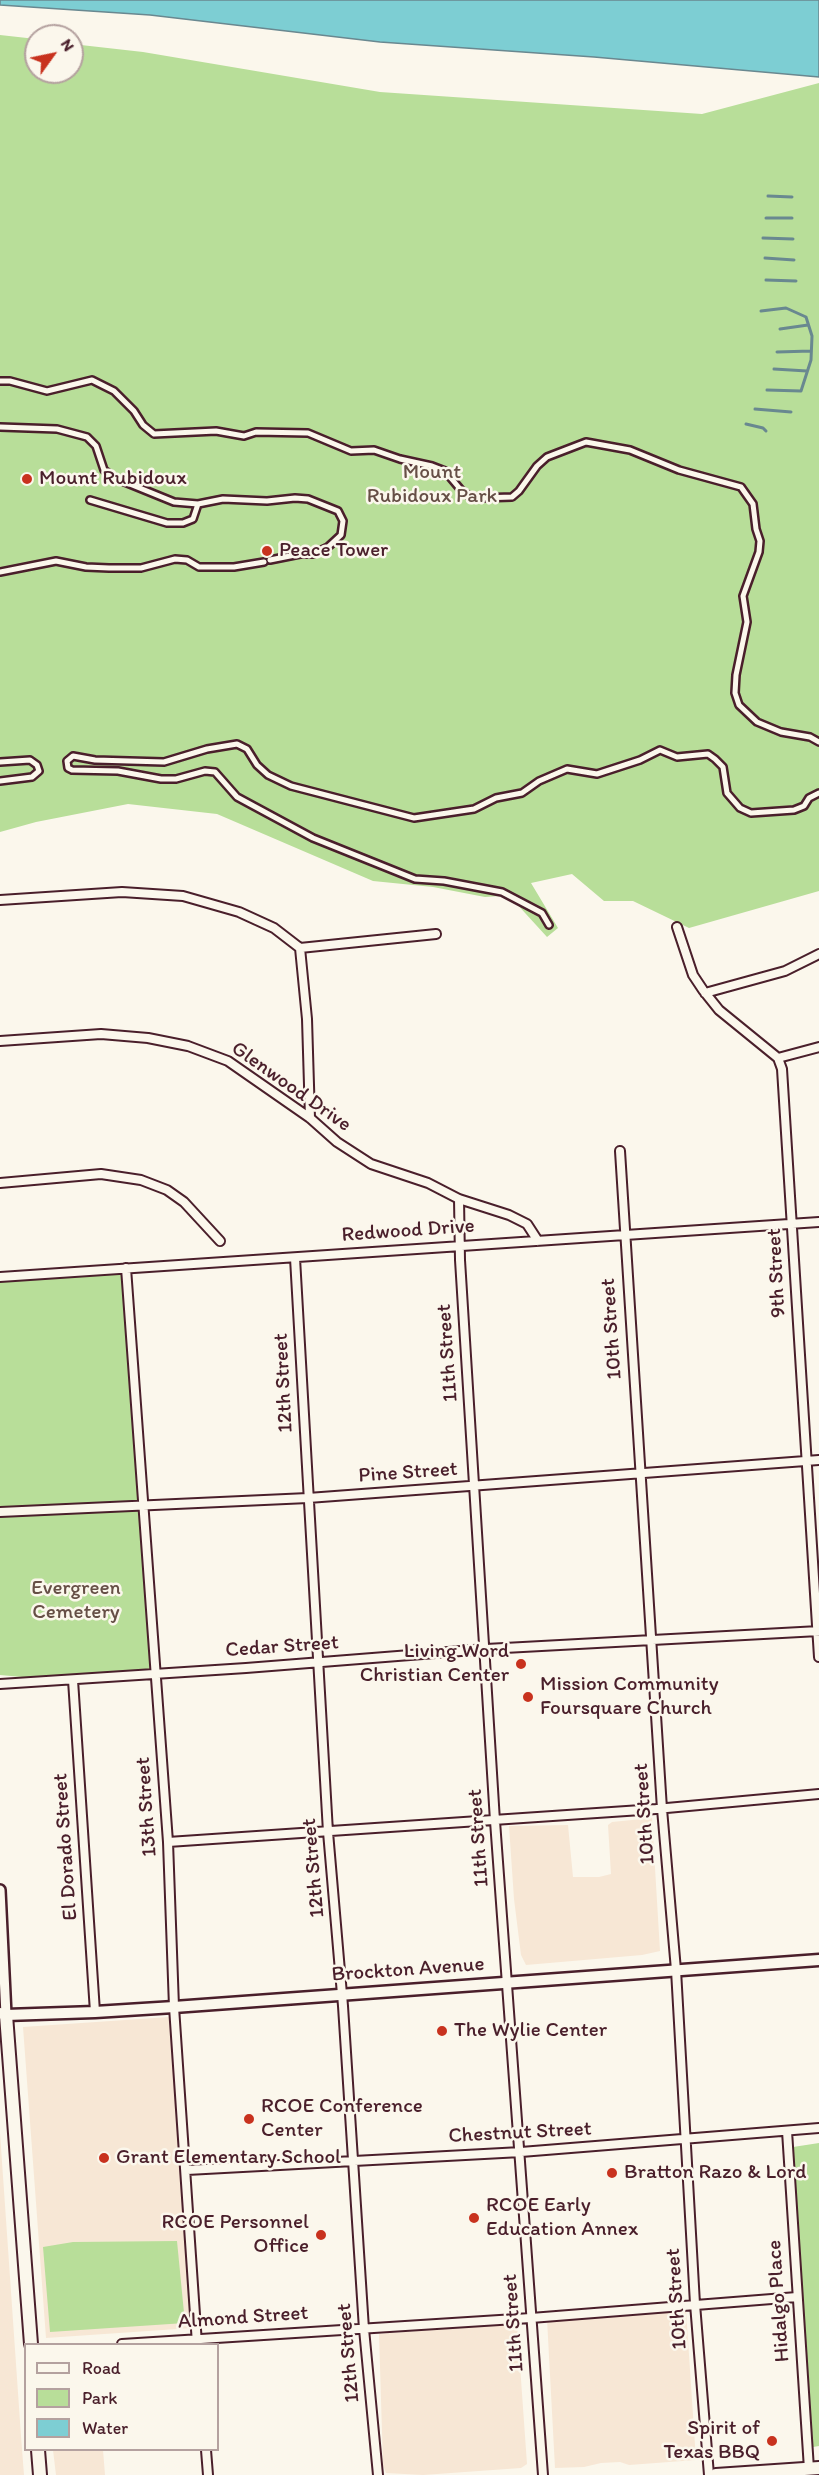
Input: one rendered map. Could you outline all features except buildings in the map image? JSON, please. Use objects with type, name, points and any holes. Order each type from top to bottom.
[{"type":"main road","name":"Brockton Avenue","points":[[3,2014],[174,2007],[819,1960]]},
{"type":"main road","points":[[3,2014],[31,2343]]},
{"type":"main road","points":[[38,2451],[40,2475]]},
{"type":"main road","points":[[716,2475],[814,2468]]},
{"type":"street","points":[[0,381],[10,381],[47,391],[92,380],[114,391],[134,411],[143,425],[154,434],[216,430],[244,436],[256,432],[308,433],[351,451],[374,450],[432,466],[445,471],[469,496],[481,498],[512,497],[547,457],[586,442],[630,450],[679,470],[741,487],[753,504],[756,530],[760,541],[759,552],[743,596],[747,622],[736,675],[735,693],[739,705],[757,722],[782,732],[819,741]]},
{"type":"street","points":[[0,427],[57,429],[87,437],[96,446],[104,470],[115,478],[174,502],[198,504],[223,499],[267,501],[308,499],[338,511],[343,521],[341,535],[328,547],[313,554],[300,554],[234,567],[200,567],[187,560],[174,559],[141,568],[86,567],[56,561],[0,572]]},
{"type":"street","points":[[90,500],[167,523],[183,523],[193,519],[198,504]]},
{"type":"street","points":[[549,925],[542,913],[502,892],[444,881],[415,879],[314,838],[242,801],[214,772],[205,771],[176,779],[161,779],[118,771],[72,770],[68,768],[67,761],[73,756],[95,760],[164,762],[207,749],[237,744],[247,749],[256,765],[268,775],[291,786],[414,818],[474,809],[496,798],[522,793],[539,781],[567,769],[597,774],[640,760],[660,750],[677,757],[708,754],[723,767],[727,793],[740,808],[751,813],[794,810],[804,806],[809,798],[819,793]]},
{"type":"street","points":[[0,762],[30,760],[37,765],[39,771],[32,777],[0,781]]},
{"type":"street","points":[[0,900],[122,892],[183,896],[238,912],[274,928],[300,948],[436,934]]},
{"type":"street","points":[[677,927],[693,975],[705,993],[735,1024],[778,1058],[819,1047]]},
{"type":"street","points":[[300,948],[308,1019],[310,1118]]},
{"type":"street","points":[[705,993],[785,971],[819,954]]},
{"type":"street","name":"Glenwood Drive","points":[[0,1041],[101,1034],[148,1038],[188,1046],[228,1061],[310,1118],[337,1142],[371,1164],[428,1183],[459,1199],[509,1215],[527,1224],[538,1242]]},
{"type":"street","name":"9th Street","points":[[778,1058],[782,1069],[819,1658]]},
{"type":"street","name":"10th Street","points":[[620,1151],[662,1809],[676,1970],[695,2304],[709,2475]]},
{"type":"street","points":[[0,1183],[101,1174],[141,1180],[167,1191],[184,1202],[220,1241]]},
{"type":"street","name":"11th Street","points":[[459,1199],[459,1245],[495,1821],[543,2475]]},
{"type":"street","name":"Redwood Drive","points":[[0,1277],[819,1222]]},
{"type":"street","name":"12th Street","points":[[295,1258],[328,1832],[342,1993],[364,2329],[378,2475]]},
{"type":"street","name":"13th Street","points":[[126,1268],[168,1842],[174,2007],[187,2170],[197,2342]]},
{"type":"street","name":"Pine Street","points":[[2,1513],[142,1504],[225,1503],[308,1498],[819,1460]]},
{"type":"street","name":"Cedar Street","points":[[0,1684],[486,1649],[818,1631]]},
{"type":"street","name":"El Dorado Street","points":[[73,1680],[95,2012]]},
{"type":"street","points":[[168,1842],[662,1809],[819,1794]]},
{"type":"street","points":[[0,1890],[3,2014]]},
{"type":"street","name":"Chestnut Street","points":[[187,2170],[521,2152],[819,2128]]},
{"type":"street","name":"Hidalgo Place","points":[[787,2131],[797,2297],[814,2468]]},
{"type":"street","name":"Almond Street","points":[[160,2343],[531,2318],[797,2297]]},
{"type":"street","points":[[206,2451],[208,2475]]},
{"type":"shaded area","points":[[652,1818],[660,1951],[642,1955],[526,1965],[521,1955],[514,1899],[509,1826],[568,1825],[573,1877],[599,1877],[611,1874],[608,1825],[612,1822]]},
{"type":"shaded area","points":[[169,2017],[192,2328],[46,2338],[23,2027]]},
{"type":"shaded area","points":[[0,2133],[21,2436],[24,2475],[0,2475]]},
{"type":"shaded area","points":[[686,2310],[696,2460],[629,2465],[620,2462],[601,2463],[584,2467],[555,2468],[547,2319]]},
{"type":"shaded area","points":[[517,2323],[527,2464],[521,2468],[423,2475],[386,2473],[383,2465],[379,2334]]},
{"type":"shaded area","points":[[53,2451],[103,2451],[105,2475],[56,2475]]},
{"type":"green space","name":"Mount Rubidoux Park","points":[[0,35],[24,38],[24,84],[84,84],[84,45],[143,52],[380,92],[702,114],[819,83],[819,891],[689,928],[633,901],[604,901],[572,874],[531,883],[558,928],[547,937],[515,902],[500,896],[485,897],[433,887],[373,881],[217,814],[128,804],[36,822],[0,832]]},
{"type":"green space","name":"Evergreen Cemetery","points":[[131,1268],[157,1672],[44,1679],[0,1675],[0,1278]]},
{"type":"green space","points":[[819,2143],[819,2446],[813,2447],[793,2147]]},
{"type":"green space","points":[[177,2241],[185,2323],[50,2332],[43,2247],[73,2242]]},
{"type":"water","points":[[0,0],[819,0],[819,77],[594,57],[380,42],[150,15],[0,5]]},
{"type":"waterway","points":[[768,196],[792,197]]},
{"type":"waterway","points":[[766,218],[792,218]]},
{"type":"waterway","points":[[763,238],[793,239]]},
{"type":"waterway","points":[[765,258],[794,260]]},
{"type":"waterway","points":[[766,280],[796,281]]},
{"type":"waterway","points":[[761,311],[786,308],[806,317],[812,336],[811,360],[801,391],[767,390]]},
{"type":"waterway","points":[[780,329],[808,325]]},
{"type":"waterway","points":[[777,352],[811,351]]},
{"type":"waterway","points":[[774,369],[807,371]]},
{"type":"waterway","points":[[755,409],[791,412]]},
{"type":"waterway","points":[[746,424],[763,428],[766,431]]},
{"type":"place","name":"Mount Rubidoux","points":[[27,479]]},
{"type":"place","name":"Peace Tower","points":[[267,551]]},
{"type":"place","name":"Living Word Christian Center","points":[[521,1664]]},
{"type":"place","name":"Mission Community Foursquare Church","points":[[528,1697]]},
{"type":"place","name":"The Wylie Center","points":[[442,2031]]},
{"type":"place","name":"RCOE Conference Center","points":[[249,2119]]},
{"type":"place","name":"Grant Elementary School","points":[[104,2158]]},
{"type":"place","name":"Bratton Razo & Lord","points":[[612,2173]]},
{"type":"place","name":"RCOE Early Education Annex","points":[[474,2218]]},
{"type":"place","name":"RCOE Personnel Office","points":[[321,2235]]},
{"type":"place","name":"Spirit of Texas BBQ","points":[[772,2441]]}]
